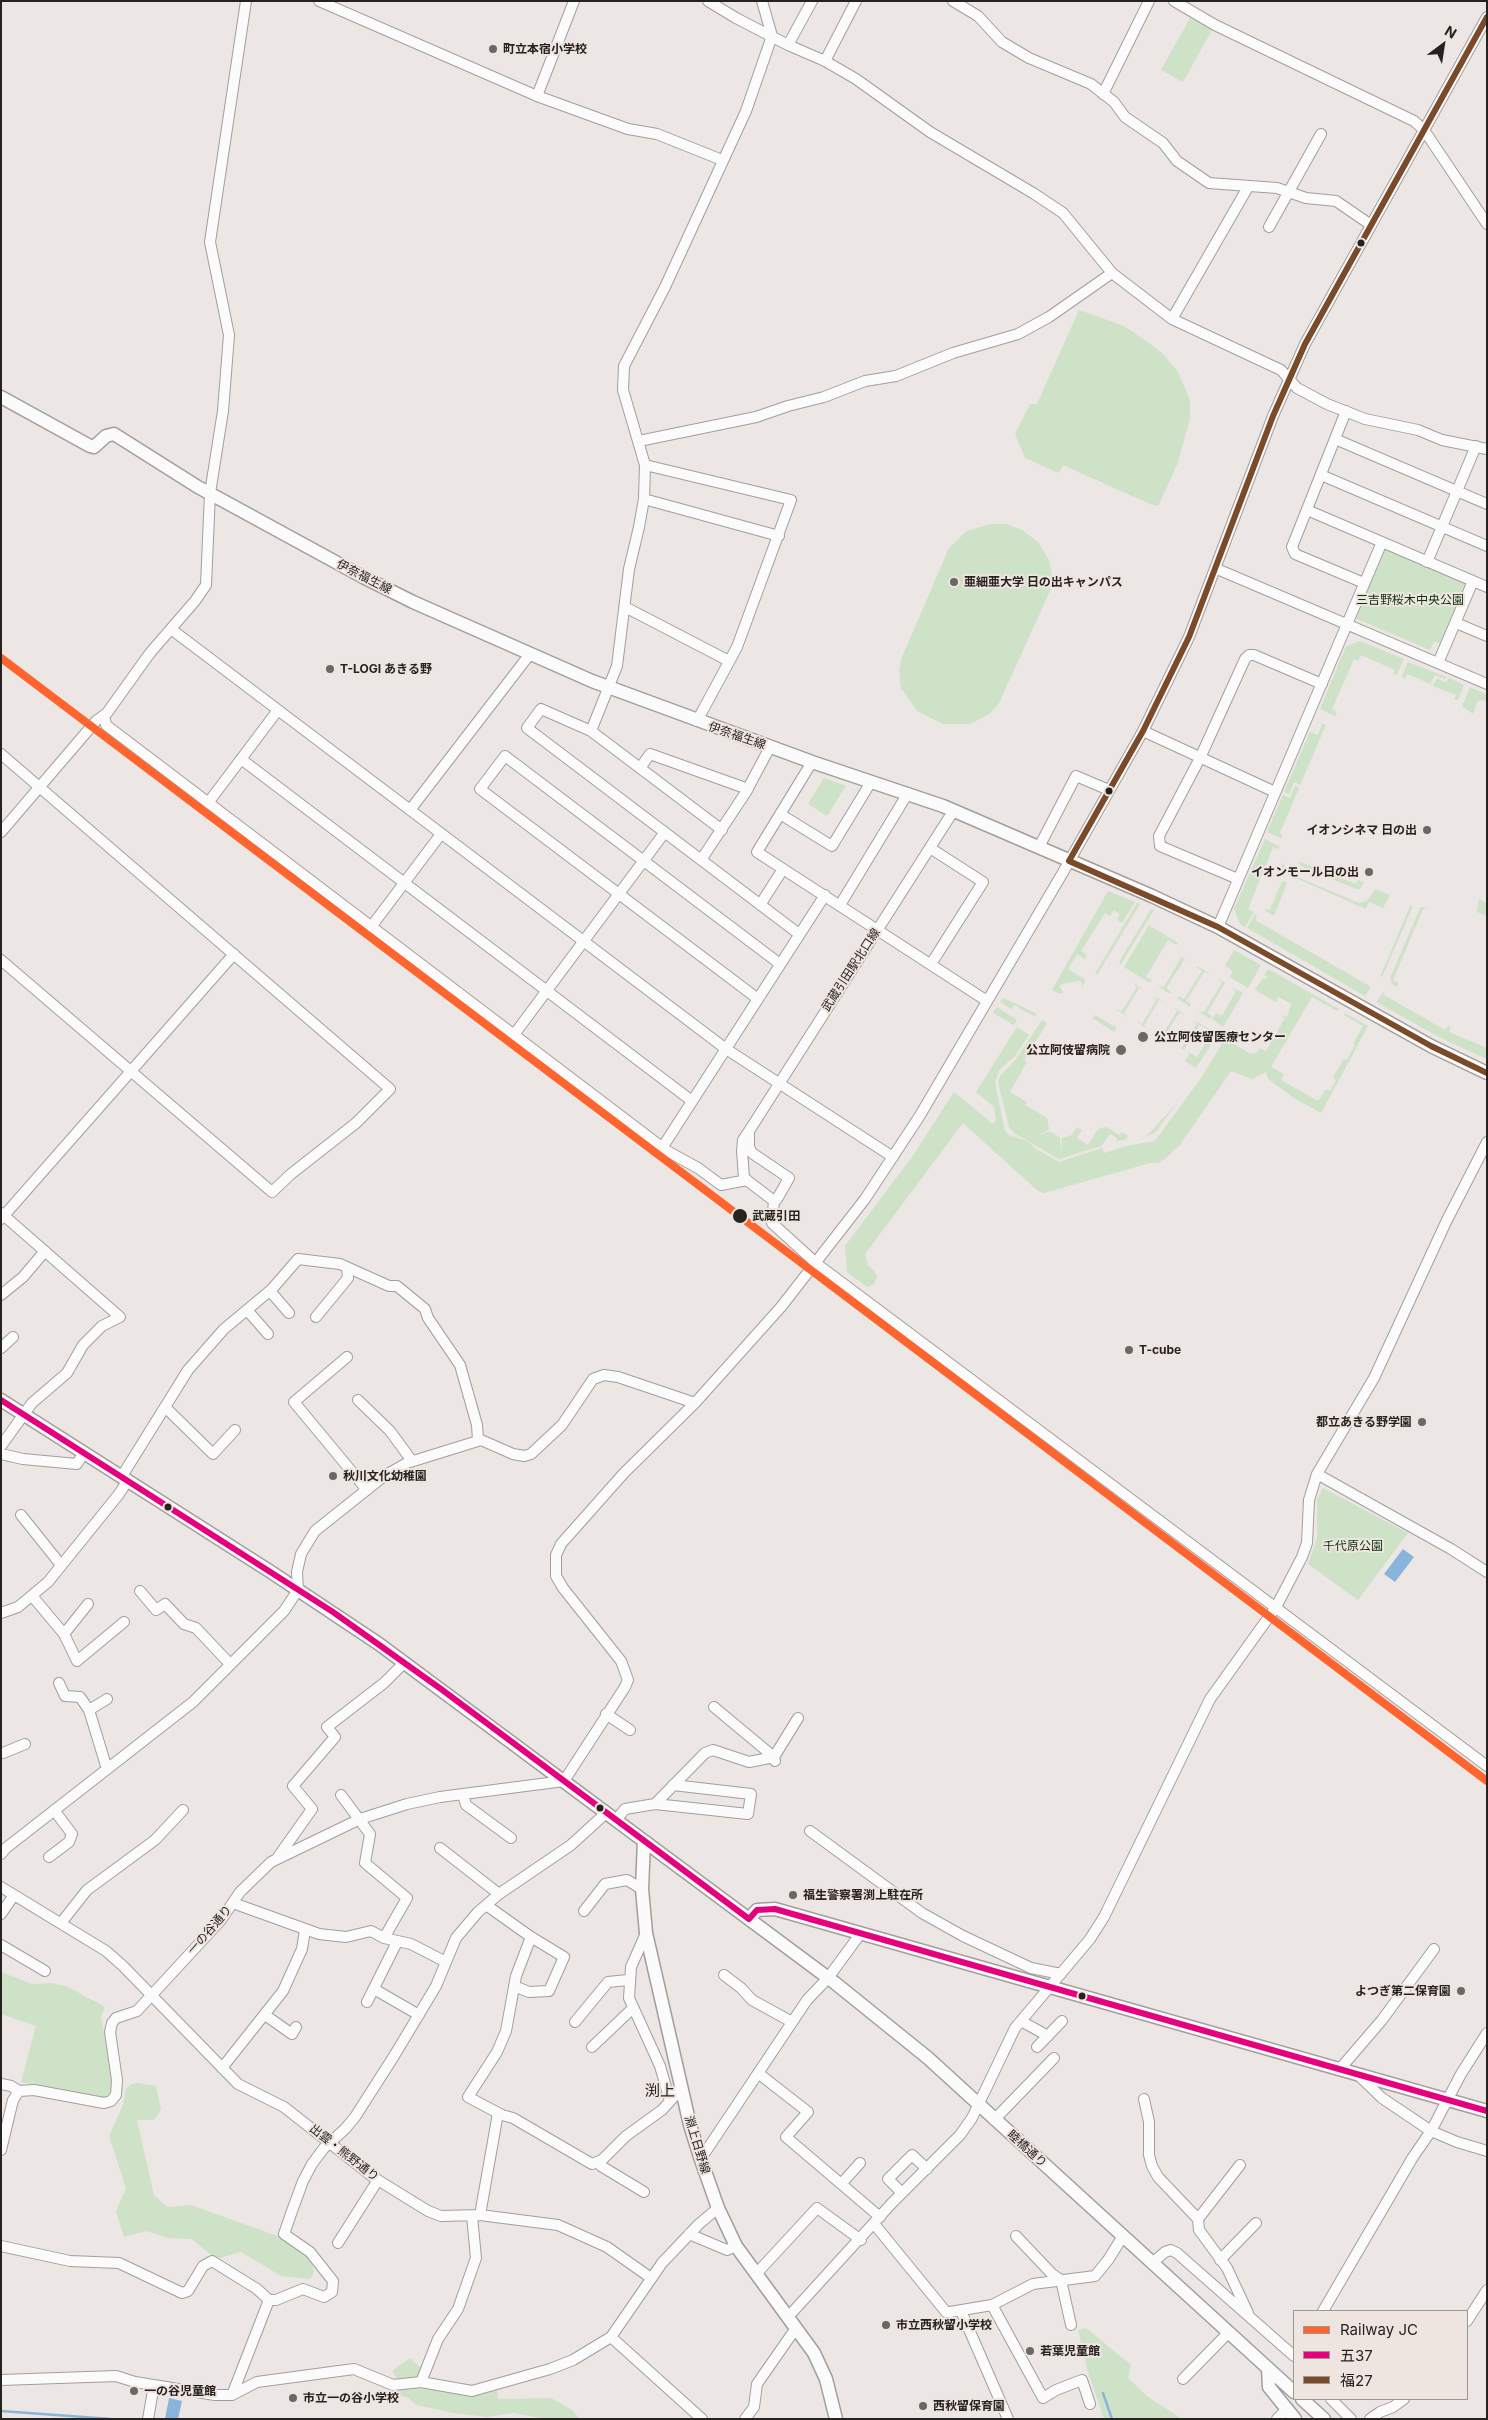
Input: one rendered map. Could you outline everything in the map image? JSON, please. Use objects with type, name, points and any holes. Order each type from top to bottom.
[{"type":"main road","name":"伊奈福生線","points":[[1,397],[94,448],[106,436],[114,434],[158,463],[210,493],[413,602],[530,654],[609,688],[697,722],[954,810],[1218,927],[1431,1046],[1487,1073]]},
{"type":"main road","name":"睦橋通り","points":[[1,1400],[298,1590],[404,1663],[564,1777],[575,1789],[611,1817],[828,1978],[916,2048],[1293,2391]]},
{"type":"main road","name":"淵上日野線","points":[[644,1841],[642,1889],[646,1933],[682,2089],[700,2157],[718,2208],[736,2246],[814,2353],[822,2371],[836,2419]]},
{"type":"main road","points":[[748,1918],[758,1910],[775,1909],[1487,2111]]},
{"type":"main road","points":[[1268,2368],[1269,2387],[1291,2414]]},
{"type":"main road","points":[[1303,2400],[1324,2419]]},
{"type":"street","points":[[1,832],[96,721],[104,716],[150,653],[206,585],[210,493],[223,411],[229,335],[210,242],[246,1]]},
{"type":"street","points":[[319,1],[333,4],[538,96],[628,130],[657,134],[722,160]]},
{"type":"street","points":[[538,96],[574,1]]},
{"type":"street","points":[[708,1],[788,45],[825,61],[856,79],[930,132],[1063,213],[1112,273],[1172,319],[1280,370],[1297,388],[1346,411],[1365,418],[1418,430],[1442,440],[1482,448],[1457,491],[1427,562]]},
{"type":"street","points":[[591,731],[618,666],[628,568],[640,527],[644,499],[645,465],[623,390],[624,366],[665,287],[746,111],[772,36],[762,1]]},
{"type":"street","points":[[788,45],[812,1]]},
{"type":"street","points":[[825,61],[856,1]]},
{"type":"street","points":[[953,1],[978,16],[1002,42],[1029,58],[1091,84],[1114,102],[1125,117],[1163,143],[1177,161],[1213,185],[1277,188],[1306,198],[1336,201],[1371,225]]},
{"type":"street","points":[[1103,94],[1150,1]]},
{"type":"street","points":[[1174,1],[1214,25],[1414,122],[1424,130],[1487,224]]},
{"type":"street","points":[[564,1777],[628,1680],[626,1670],[621,1661],[576,1605],[556,1576],[556,1555],[561,1544],[624,1473],[695,1403],[782,1308],[817,1264],[893,1157],[987,1001],[1143,731],[1189,637],[1217,569],[1289,378],[1304,344],[1487,17]]},
{"type":"street","points":[[1268,227],[1321,134]]},
{"type":"street","points":[[1172,319],[1248,187]]},
{"type":"street","points":[[639,441],[756,417],[788,406],[824,397],[865,381],[896,376],[953,353],[1018,334],[1049,317],[1112,273]]},
{"type":"street","points":[[1346,411],[1292,547],[1294,554],[1364,583]]},
{"type":"street","points":[[1335,439],[1487,504]]},
{"type":"street","points":[[645,465],[790,500],[779,536],[730,661],[697,722]]},
{"type":"street","points":[[1321,475],[1487,546]]},
{"type":"street","points":[[644,499],[779,536]]},
{"type":"street","points":[[1306,510],[1487,587]]},
{"type":"street","points":[[1218,927],[1382,542]]},
{"type":"street","points":[[1217,569],[1487,684]]},
{"type":"street","points":[[1438,663],[1473,581]]},
{"type":"street","points":[[625,607],[730,661]]},
{"type":"street","points":[[1456,623],[1487,636]]},
{"type":"street","points":[[170,629],[726,1049],[893,1157]]},
{"type":"street","points":[[410,810],[530,654]]},
{"type":"street","points":[[1238,879],[1160,846],[1160,836],[1200,758],[1244,659],[1254,654],[1322,684]]},
{"type":"street","points":[[722,830],[591,731],[541,709],[527,728],[799,934]]},
{"type":"street","points":[[208,803],[278,710]]},
{"type":"street","points":[[104,716],[106,726],[662,1148],[698,1168],[721,1186],[747,1180],[774,1201]]},
{"type":"street","points":[[1143,731],[1275,792]]},
{"type":"street","points":[[701,860],[748,789],[770,748]]},
{"type":"street","points":[[1,754],[390,1089],[356,1123],[291,1174],[272,1192],[1,960]]},
{"type":"street","points":[[640,768],[650,754],[748,789]]},
{"type":"street","points":[[758,999],[480,789],[506,756],[780,964]]},
{"type":"street","points":[[241,759],[692,1100]]},
{"type":"street","points":[[812,762],[757,852],[987,1001]]},
{"type":"street","points":[[1039,847],[1076,776],[1109,790]]},
{"type":"street","points":[[780,814],[832,846],[871,782]]},
{"type":"street","points":[[840,905],[908,793]]},
{"type":"street","name":"武蔵引田駅北口線","points":[[747,1180],[744,1178],[742,1146],[749,1131],[954,810]]},
{"type":"street","points":[[512,1036],[665,832]]},
{"type":"street","points":[[371,928],[441,834]]},
{"type":"street","points":[[930,848],[983,882],[931,964]]},
{"type":"street","points":[[760,905],[783,869]]},
{"type":"street","points":[[662,1148],[825,895]]},
{"type":"street","points":[[1,1446],[24,1414],[45,1390],[50,1389],[61,1381],[87,1341],[102,1326],[120,1316],[2,1216],[234,954]]},
{"type":"street","points":[[749,1131],[749,1147],[752,1153],[789,1178],[774,1201],[772,1223],[817,1264],[1487,1766]]},
{"type":"street","points":[[788,2317],[861,2240],[902,2193],[960,2135],[978,2104],[1009,2037],[1021,2020],[1090,1939],[1118,1891],[1210,1699],[1276,1607],[1305,1550],[1309,1500],[1317,1474],[1374,1378],[1446,1222],[1487,1142]]},
{"type":"street","points":[[1,1295],[23,1277],[45,1251]]},
{"type":"street","points":[[1,1613],[12,1610],[33,1596],[48,1582],[120,1494],[125,1478],[188,1370],[224,1329],[270,1291],[298,1259],[340,1264],[389,1286],[397,1286],[425,1309],[428,1318],[460,1365],[477,1426],[478,1440]]},
{"type":"street","points":[[316,1317],[348,1278],[347,1267]]},
{"type":"street","points":[[270,1291],[289,1313]]},
{"type":"street","points":[[247,1310],[268,1334]]},
{"type":"street","points":[[1,1348],[13,1337]]},
{"type":"street","points":[[347,1357],[294,1402],[367,1490]]},
{"type":"street","points":[[1,1854],[54,1810],[193,1702],[284,1611],[298,1590],[297,1572],[303,1548],[308,1540],[324,1522],[384,1476],[412,1461],[478,1440],[484,1440],[519,1456],[531,1454],[562,1425],[593,1379],[604,1375],[618,1377],[695,1403]]},
{"type":"street","points":[[358,1400],[390,1431],[412,1461]]},
{"type":"street","points":[[165,1408],[213,1454],[235,1430]]},
{"type":"street","points":[[1,1454],[23,1459],[77,1464],[84,1452]]},
{"type":"street","points":[[1317,1474],[1451,1549],[1487,1572]]},
{"type":"street","points":[[21,1515],[60,1565]]},
{"type":"street","points":[[140,1591],[156,1610],[165,1604],[184,1624],[196,1628],[230,1664]]},
{"type":"street","points":[[33,1596],[64,1634],[77,1661],[124,1622]]},
{"type":"street","points":[[64,1634],[88,1604]]},
{"type":"street","points":[[278,1858],[312,1809],[293,1786],[335,1737],[327,1727],[384,1683],[404,1663]]},
{"type":"street","points":[[59,1683],[65,1696],[80,1697],[88,1710],[107,1769]]},
{"type":"street","points":[[88,1710],[107,1699]]},
{"type":"street","points":[[714,1707],[775,1760]]},
{"type":"street","points":[[606,1714],[630,1730]]},
{"type":"street","points":[[775,1760],[798,1718]]},
{"type":"street","points":[[3,1753],[24,1744]]},
{"type":"street","points":[[655,1804],[705,1754],[713,1750],[749,1762],[775,1760]]},
{"type":"street","name":"一の谷通り","points":[[19,2092],[34,2090],[98,2103],[111,2101],[116,2095],[118,2088],[110,2032],[112,2023],[116,2018],[137,2011],[221,1920],[257,1874],[278,1858],[360,1819],[407,1804],[540,1783],[564,1777]]},
{"type":"street","points":[[1,2246],[70,2261],[119,2263],[182,2292],[188,2290],[203,2266],[212,2261],[257,2288],[269,2300],[276,2300],[303,2289],[324,2297],[329,2295],[334,2287],[333,2281],[310,2252],[284,2234],[303,2181],[312,2164],[329,2143],[345,2129],[368,2099],[436,1986],[444,1961],[463,1927],[499,1894],[625,1809],[655,1804],[748,1814],[751,1794],[673,1785]]},
{"type":"street","points":[[463,1794],[466,1805],[511,1838]]},
{"type":"street","points":[[341,1796],[370,1834],[365,1863],[407,1898],[384,1938]]},
{"type":"street","points":[[49,1857],[69,1842],[72,1834],[54,1810]]},
{"type":"street","points":[[61,1923],[87,1890],[155,1840],[183,1810]]},
{"type":"street","points":[[810,1831],[922,1913],[963,1936],[1031,1968],[1061,1974]]},
{"type":"street","points":[[440,1848],[499,1894]]},
{"type":"street","points":[[584,1911],[605,1884],[627,1880],[642,1889]]},
{"type":"street","name":"出雲・熊野通り","points":[[1,1887],[106,1952],[138,1979],[156,2001],[238,2084],[284,2107],[378,2180],[435,2215],[476,2216],[558,2225],[607,2247],[650,2278]]},
{"type":"street","points":[[1,1914],[14,1895]]},
{"type":"street","points":[[233,1903],[305,1930],[340,1937],[371,1930],[384,1938],[411,1944],[444,1961]]},
{"type":"street","points":[[486,1905],[531,1937],[564,1957],[549,1991],[529,1992],[514,1986]]},
{"type":"street","points":[[222,2068],[265,2014],[291,1976],[302,1949],[305,1930]]},
{"type":"street","points":[[646,1933],[631,1967],[628,1980],[629,1998],[660,2066],[670,2101]]},
{"type":"street","points":[[700,2157],[702,2157],[807,2000],[828,1978],[861,1933]]},
{"type":"street","points":[[531,1937],[514,1986],[506,2030],[497,2052],[468,2097],[498,2113],[514,2118],[592,2164],[597,2162],[682,2089]]},
{"type":"street","points":[[367,2002],[397,1942]]},
{"type":"street","points":[[1,1945],[45,1971]]},
{"type":"street","points":[[1339,2070],[1382,2020],[1434,1950]]},
{"type":"street","points":[[724,1974],[742,1988],[752,2000],[792,2022]]},
{"type":"street","points":[[575,2022],[608,1982],[628,1980]]},
{"type":"street","points":[[374,1990],[419,2015]]},
{"type":"street","points":[[592,2047],[633,2008]]},
{"type":"street","points":[[265,2014],[292,2034]]},
{"type":"street","points":[[1021,2020],[1048,2036]]},
{"type":"street","points":[[1037,2047],[1062,2021]]},
{"type":"street","points":[[1324,2310],[1413,2157],[1432,2131],[1461,2074],[1487,2034]]},
{"type":"street","points":[[994,2120],[1054,2058]]},
{"type":"street","points":[[758,2073],[808,2112],[786,2137],[842,2183],[877,2221],[946,2312],[992,2305],[1033,2284],[1095,2276],[1123,2236]]},
{"type":"street","points":[[1358,2075],[1382,2098],[1432,2131],[1457,2142],[1487,2151]]},
{"type":"street","points":[[1,2084],[12,2086],[19,2092],[13,2100],[1,2150]]},
{"type":"street","points":[[1144,2099],[1149,2122],[1149,2155],[1152,2166],[1158,2177],[1198,2219]]},
{"type":"street","points":[[421,2382],[438,2339],[458,2309],[476,2258],[476,2216],[498,2113]]},
{"type":"street","points":[[902,2193],[888,2179],[912,2155],[927,2168]]},
{"type":"street","points":[[597,2162],[644,2192]]},
{"type":"street","points":[[842,2183],[860,2163]]},
{"type":"street","points":[[1240,2165],[1198,2219],[1198,2230],[1227,2268],[1249,2317]]},
{"type":"street","points":[[338,2243],[378,2180]]},
{"type":"street","points":[[1,2380],[116,2376],[208,2395],[232,2395],[257,2382],[354,2370],[393,2385],[421,2382],[472,2391],[550,2370],[573,2360],[611,2337],[650,2278],[689,2234],[711,2212],[718,2208]]},
{"type":"street","points":[[756,2274],[817,2208],[861,2240]]},
{"type":"street","points":[[1220,2260],[1256,2223]]},
{"type":"street","points":[[689,2234],[727,2250],[736,2246]]},
{"type":"street","points":[[1016,2236],[1052,2274],[1061,2280],[1071,2325]]},
{"type":"street","points":[[1152,2263],[1165,2252],[1171,2250],[1177,2253],[1293,2355]]},
{"type":"street","points":[[1468,2319],[1487,2290]]},
{"type":"street","points":[[232,2395],[269,2300]]},
{"type":"street","points":[[992,2305],[1043,2398],[1056,2390],[1082,2380],[1090,2404]]},
{"type":"street","points":[[961,2311],[1008,2419]]},
{"type":"street","points":[[751,2417],[757,2384],[796,2328]]},
{"type":"street","points":[[1183,2379],[1228,2332]]},
{"type":"street","points":[[611,2337],[702,2419]]},
{"type":"street","points":[[148,2419],[154,2385]]},
{"type":"street","points":[[1332,2400],[1351,2419]]},
{"type":"street","points":[[1370,2419],[1402,2400]]},
{"type":"street","points":[[1277,2419],[1291,2414]]},
{"type":"green space","points":[[1190,18],[1212,30],[1183,82],[1161,70]]},
{"type":"green space","points":[[1079,310],[1124,326],[1162,353],[1178,372],[1190,400],[1190,419],[1177,465],[1158,506],[1063,465],[1059,473],[1025,458],[1015,434],[1030,404],[1037,404]]},
{"type":"green space","points":[[991,524],[1006,524],[1022,530],[1038,542],[1049,560],[1052,574],[1051,589],[998,705],[989,714],[970,724],[943,724],[917,711],[901,688],[899,670],[902,657],[949,548],[967,531]]},
{"type":"green space","name":"三吉野桜木中央公園","points":[[1386,549],[1466,582],[1468,587],[1442,645],[1434,641],[1430,650],[1357,619],[1354,615],[1382,550]]},
{"type":"green space","points":[[1360,641],[1404,659],[1397,674],[1393,675],[1395,670],[1361,655],[1358,661],[1354,659],[1332,709],[1337,712],[1335,716],[1320,709],[1346,646]]},
{"type":"green space","points":[[1408,662],[1446,677],[1445,679],[1435,675],[1430,684],[1407,674],[1405,680],[1402,676]]},
{"type":"green space","points":[[1437,678],[1446,683],[1449,678],[1464,685],[1458,700],[1454,700],[1456,695],[1433,686]]},
{"type":"green space","points":[[1470,687],[1487,695],[1487,701],[1480,700],[1477,702],[1473,714],[1462,706]]},
{"type":"green space","points":[[1322,724],[1326,725],[1300,785],[1294,782],[1289,794],[1284,792],[1310,732],[1318,735]]},
{"type":"green space","points":[[824,778],[846,786],[827,816],[808,804]]},
{"type":"green space","points":[[1295,786],[1299,788],[1280,833],[1283,837],[1280,838],[1267,832],[1283,795],[1290,798]]},
{"type":"green space","points":[[1265,839],[1280,847],[1279,849],[1273,847],[1248,909],[1254,912],[1245,927],[1240,924],[1234,909]]},
{"type":"green space","points":[[1298,861],[1356,884],[1358,880],[1364,882],[1360,889],[1356,889],[1301,866]]},
{"type":"green space","points":[[1283,863],[1288,873],[1359,903],[1367,901],[1375,889],[1390,895],[1383,908],[1369,902],[1366,909],[1280,871]]},
{"type":"green space","points":[[1282,881],[1287,883],[1274,916],[1263,909],[1270,910]]},
{"type":"green space","points":[[1108,891],[1135,902],[1122,923],[1117,920],[1120,914],[1114,910],[1110,916],[1105,913],[1081,951],[1087,955],[1085,959],[1077,954],[1068,969],[1086,980],[1081,989],[1082,982],[1078,981],[1059,986],[1063,992],[1060,994],[1052,990]]},
{"type":"green space","points":[[1479,899],[1487,903],[1487,916],[1477,912]]},
{"type":"green space","points":[[1137,903],[1140,904],[1097,975],[1095,974]]},
{"type":"green space","points":[[1411,904],[1412,908],[1383,975],[1380,977]]},
{"type":"green space","points":[[1422,907],[1428,909],[1423,909],[1393,980],[1398,983],[1397,987],[1392,984],[1390,978]]},
{"type":"green space","points":[[1151,909],[1154,910],[1121,964],[1119,962]]},
{"type":"green space","points":[[1255,914],[1257,916],[1255,920],[1371,987],[1365,996],[1247,928]]},
{"type":"green space","points":[[1149,925],[1178,943],[1177,945],[1168,940],[1146,977],[1152,980],[1150,983],[1124,967]]},
{"type":"green space","points":[[1234,950],[1261,965],[1248,988],[1230,977],[1233,971],[1225,966]]},
{"type":"green space","points":[[1176,954],[1189,962],[1184,960],[1166,988],[1171,992],[1170,994],[1157,985],[1164,987],[1181,958]]},
{"type":"green space","points":[[1197,966],[1210,974],[1204,972],[1186,1001],[1191,1004],[1190,1007],[1177,998],[1179,996],[1184,999],[1202,971]]},
{"type":"green space","points":[[1268,969],[1339,1009],[1337,1011],[1312,997],[1271,1067],[1284,1074],[1281,1080],[1318,1101],[1326,1089],[1330,1091],[1336,1080],[1333,1077],[1344,1059],[1347,1060],[1363,1026],[1344,1015],[1345,1013],[1368,1026],[1321,1113],[1294,1098],[1268,1079],[1266,1072],[1252,1079],[1231,1071],[1179,1146],[1165,1159],[1158,1163],[1150,1163],[1044,1193],[1038,1191],[963,1123],[865,1254],[868,1265],[877,1277],[874,1284],[867,1287],[847,1272],[845,1246],[912,1157],[954,1092],[993,1124],[996,1120],[994,1107],[976,1092],[1017,1027],[1029,1035],[1014,1057],[1000,1069],[995,1082],[1005,1131],[1009,1135],[1027,1141],[1036,1149],[1059,1162],[1102,1148],[1104,1153],[1126,1146],[1155,1141],[1201,1078],[1225,1039],[1251,1054],[1256,1053],[1260,1048],[1266,1051],[1285,1018],[1280,1015],[1287,1017],[1291,1004],[1279,997],[1276,1002],[1255,990],[1263,978],[1265,979],[1267,976],[1264,975]]},
{"type":"green space","points":[[1217,978],[1225,983],[1207,1013],[1212,1016],[1210,1019],[1197,1010],[1204,1012],[1222,983]]},
{"type":"green space","points":[[1132,982],[1145,991],[1139,988],[1124,1013],[1129,1018],[1116,1009],[1122,1011],[1137,987]]},
{"type":"green space","points":[[1231,987],[1243,993],[1223,1027],[1212,1019],[1216,1013],[1222,1016],[1236,991]]},
{"type":"green space","points":[[1385,990],[1384,995],[1445,1030],[1448,1026],[1451,1027],[1449,1032],[1487,1048],[1487,1059],[1443,1039],[1376,1002]]},
{"type":"green space","points":[[1152,995],[1165,1003],[1159,1000],[1144,1025],[1149,1030],[1136,1021],[1142,1024],[1157,999]]},
{"type":"green space","points":[[1003,998],[1037,1014],[1035,1017],[1014,1005],[1011,1009],[1000,1002]]},
{"type":"green space","points":[[997,1007],[1017,1020],[1014,1025],[993,1013]]},
{"type":"green space","points":[[1172,1007],[1185,1015],[1179,1013],[1164,1037],[1169,1042],[1156,1033],[1162,1036],[1177,1011]]},
{"type":"green space","points":[[1095,1015],[1117,1028],[1114,1032],[1092,1018]]},
{"type":"green space","points":[[1192,1019],[1218,1034],[1196,1068],[1185,1061],[1190,1053],[1197,1057],[1209,1037],[1203,1033],[1206,1028],[1199,1025],[1184,1050],[1176,1045],[1182,1048],[1197,1023]]},
{"type":"green space","points":[[1042,1020],[1047,1023],[1024,1060],[1027,1062],[1010,1092],[1027,1102],[1025,1105],[1047,1118],[1049,1129],[1035,1138],[1049,1131],[1060,1137],[1061,1154],[1062,1138],[1072,1135],[1077,1127],[1082,1130],[1077,1138],[1088,1145],[1098,1129],[1106,1127],[1120,1135],[1122,1132],[1128,1136],[1125,1140],[1116,1141],[1117,1138],[1110,1134],[1101,1146],[1059,1159],[1014,1133],[1009,1127],[998,1082],[1000,1076],[1016,1059]]},
{"type":"green space","points":[[1176,1104],[1156,1132],[1146,1137]]},
{"type":"green space","name":"千代原公園","points":[[1323,1488],[1408,1533],[1358,1600],[1308,1564],[1317,1538],[1317,1500]]},
{"type":"green space","points":[[1,1972],[32,1984],[52,1983],[68,1987],[105,2007],[101,2017],[114,2088],[112,2094],[103,2097],[21,2082],[36,2026],[1,2014]]},
{"type":"green space","points":[[138,2083],[156,2086],[161,2110],[154,2120],[137,2120],[154,2195],[167,2207],[191,2205],[283,2238],[310,2259],[314,2272],[310,2279],[281,2276],[241,2252],[216,2259],[192,2239],[169,2238],[146,2231],[124,2237],[116,2211],[126,2188],[109,2136],[123,2105],[126,2089],[131,2084]]},
{"type":"green space","points":[[1086,2328],[1131,2365],[1128,2378],[1148,2397],[1182,2419],[1104,2419],[1087,2369],[1078,2330]]},
{"type":"green space","points":[[410,2358],[422,2369],[418,2386],[469,2395],[497,2389],[498,2399],[551,2398],[572,2410],[580,2419],[546,2419],[513,2413],[487,2417],[454,2413],[416,2405],[409,2398],[397,2395],[399,2381],[392,2371]]},
{"type":"water","points":[[1403,1549],[1414,1557],[1395,1582],[1384,1574]]},
{"type":"water","points":[[169,2398],[182,2401],[178,2419],[165,2419]]},
{"type":"waterway","points":[[1103,2393],[1112,2419]]},
{"type":"waterway","points":[[1,2411],[111,2419]]},
{"type":"rail line","name":"JC","points":[[1,658],[1487,1781]]},
{"type":"transit line","name":"福27","points":[[1487,17],[1305,344],[1273,416],[1189,637],[1143,731],[1069,861],[1218,927],[1431,1046],[1487,1073]]},
{"type":"transit line","name":"五37","points":[[1,1400],[333,1612],[441,1689],[749,1919],[757,1910],[775,1909],[1487,2111]]},
{"type":"place","name":"町立本宿小学校","points":[[493,49]]},
{"type":"place","name":"亜細亜大学 日の出キャンパス","points":[[954,582]]},
{"type":"place","name":"T-LOGI あきる野","points":[[330,669]]},
{"type":"place","name":"イオンシネマ 日の出","points":[[1427,830]]},
{"type":"place","name":"イオンモール日の出","points":[[1369,872]]},
{"type":"place","name":"公立阿伎留医療センター","points":[[1143,1037]]},
{"type":"place","name":"公立阿伎留病院","points":[[1121,1050]]},
{"type":"place","name":"武蔵引田","points":[[740,1216]]},
{"type":"place","name":"T-cube","points":[[1129,1350]]},
{"type":"place","name":"都立あきる野学園","points":[[1422,1422]]},
{"type":"place","name":"秋川文化幼稚園","points":[[333,1476]]},
{"type":"place","name":"福生警察署渕上駐在所","points":[[793,1895]]},
{"type":"place","name":"よつぎ第二保育園","points":[[1461,1991]]},
{"type":"place","name":"市立西秋留小学校","points":[[886,2325]]},
{"type":"place","name":"若葉児童館","points":[[1030,2351]]},
{"type":"place","name":"一の谷児童館","points":[[134,2391]]},
{"type":"place","name":"市立一の谷小学校","points":[[293,2398]]},
{"type":"place","name":"西秋留保育園","points":[[923,2406]]},
{"type":"district","name":"渕上","points":[[660,2091]]}]
